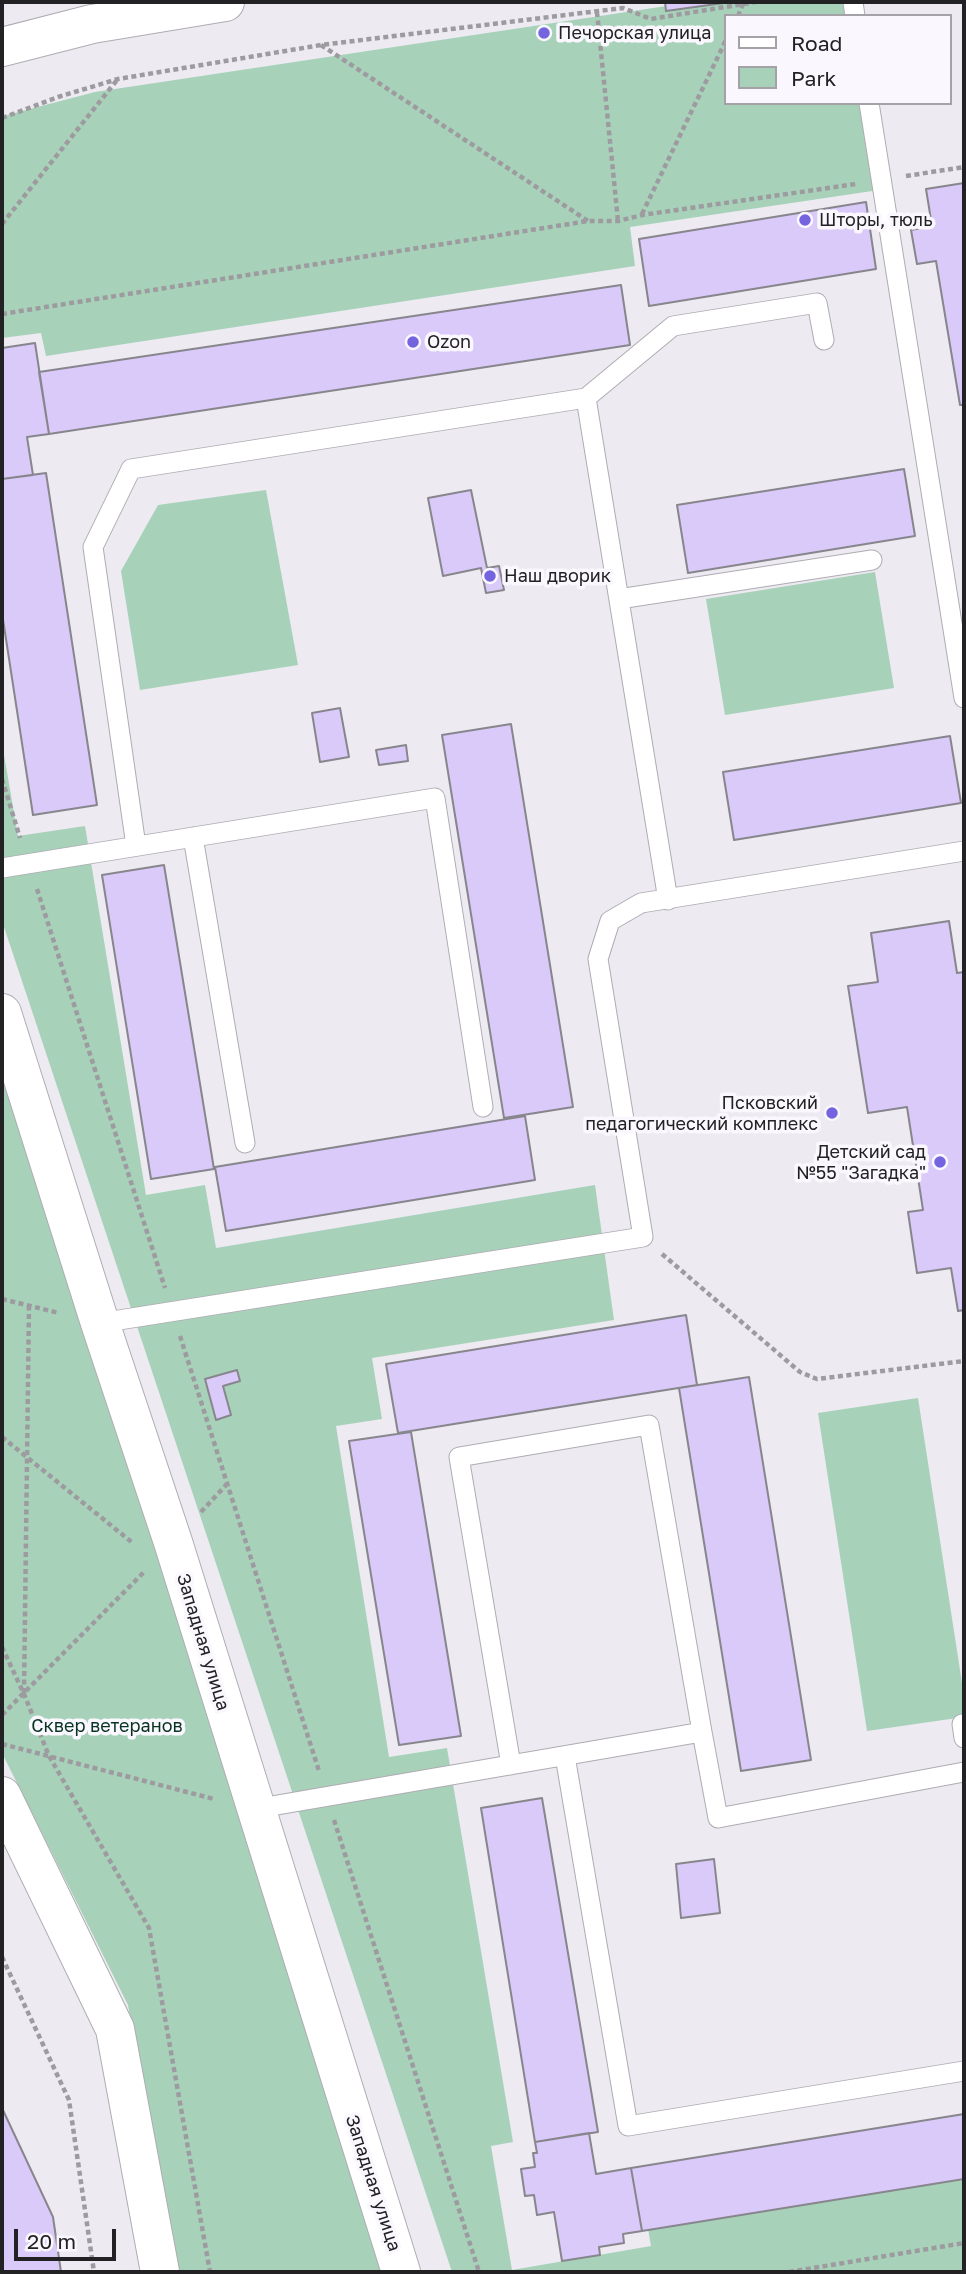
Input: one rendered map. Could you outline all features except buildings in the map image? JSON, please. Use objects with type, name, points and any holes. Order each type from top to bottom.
[{"type":"street","points":[[2,47],[92,24],[225,2]]},
{"type":"street","name":"Западная улица","points":[[2,1013],[100,1323],[164,1551],[254,1809],[401,2272]]},
{"type":"street","points":[[2,1796],[116,2029],[160,2272]]},
{"type":"lane","points":[[869,105],[964,698]]},
{"type":"lane","points":[[136,846],[93,547],[131,469],[586,398],[673,326],[817,303],[824,340]]},
{"type":"lane","points":[[586,398],[668,900]]},
{"type":"lane","points":[[619,599],[872,560]]},
{"type":"lane","points":[[2,868],[435,797],[483,1107]]},
{"type":"lane","points":[[193,837],[245,1143]]},
{"type":"lane","points":[[100,1323],[643,1237],[598,959],[610,921],[641,903],[964,851]]},
{"type":"lane","points":[[511,1765],[459,1457],[649,1425],[718,1818],[964,1772]]},
{"type":"lane","points":[[964,1724],[964,1738]]},
{"type":"lane","points":[[254,1809],[702,1732]]},
{"type":"lane","points":[[565,1756],[628,2126],[964,2071]]},
{"type":"path","points":[[2,118],[118,79],[321,45],[623,8],[651,19],[756,2]]},
{"type":"path","points":[[739,14],[743,4]]},
{"type":"path","points":[[597,12],[618,221]]},
{"type":"path","points":[[642,215],[724,44]]},
{"type":"path","points":[[321,45],[588,221]]},
{"type":"path","points":[[2,224],[118,79]]},
{"type":"path","points":[[2,314],[588,221],[618,221],[642,215],[964,167]]},
{"type":"path","points":[[2,779],[479,2272]]},
{"type":"path","points":[[643,1237],[800,1372],[817,1380],[964,1361]]},
{"type":"path","points":[[2,1299],[100,1323]]},
{"type":"path","points":[[24,1694],[29,1306]]},
{"type":"path","points":[[2,1437],[164,1551],[2,1715]]},
{"type":"path","points":[[2,1647],[48,1756],[149,1928],[210,2272]]},
{"type":"path","points":[[2,1744],[254,1809]]},
{"type":"path","points":[[2,1957],[69,2100],[94,2272]]},
{"type":"path","points":[[789,2272],[964,2243]]},
{"type":"green space","points":[[693,2],[846,2],[849,14],[724,14],[724,105],[864,105],[879,190],[630,227],[635,266],[46,356],[41,333],[2,338],[2,118],[95,92]]},
{"type":"green space","points":[[266,490],[298,665],[140,690],[121,571],[158,505]]},
{"type":"green space","points":[[875,572],[894,688],[725,715],[706,599]]},
{"type":"green space","points":[[2,743],[18,836],[85,826],[146,1195],[205,1185],[216,1248],[595,1185],[614,1320],[372,1358],[382,1419],[336,1426],[389,1757],[447,1748],[513,2142],[491,2146],[512,2270],[651,2246],[648,2229],[964,2177],[964,2272],[452,2272],[2,921]]},
{"type":"green space","name":"Сквер ветеранов","points":[[2,1056],[393,2272],[174,2272],[128,2005],[2,1753]]},
{"type":"green space","points":[[918,1398],[964,1696],[964,1717],[867,1731],[818,1413]]},
{"type":"place","name":"Печорская улица","points":[[544,33]]},
{"type":"place","name":"Шторы, тюль","points":[[805,220]]},
{"type":"place","name":"Ozon","points":[[413,342]]},
{"type":"place","name":"Наш дворик","points":[[490,576]]},
{"type":"place","name":"Псковский педагогический комплекс","points":[[832,1113]]},
{"type":"place","name":"Детский сад №55 \"Загадка\"","points":[[940,1162]]}]
